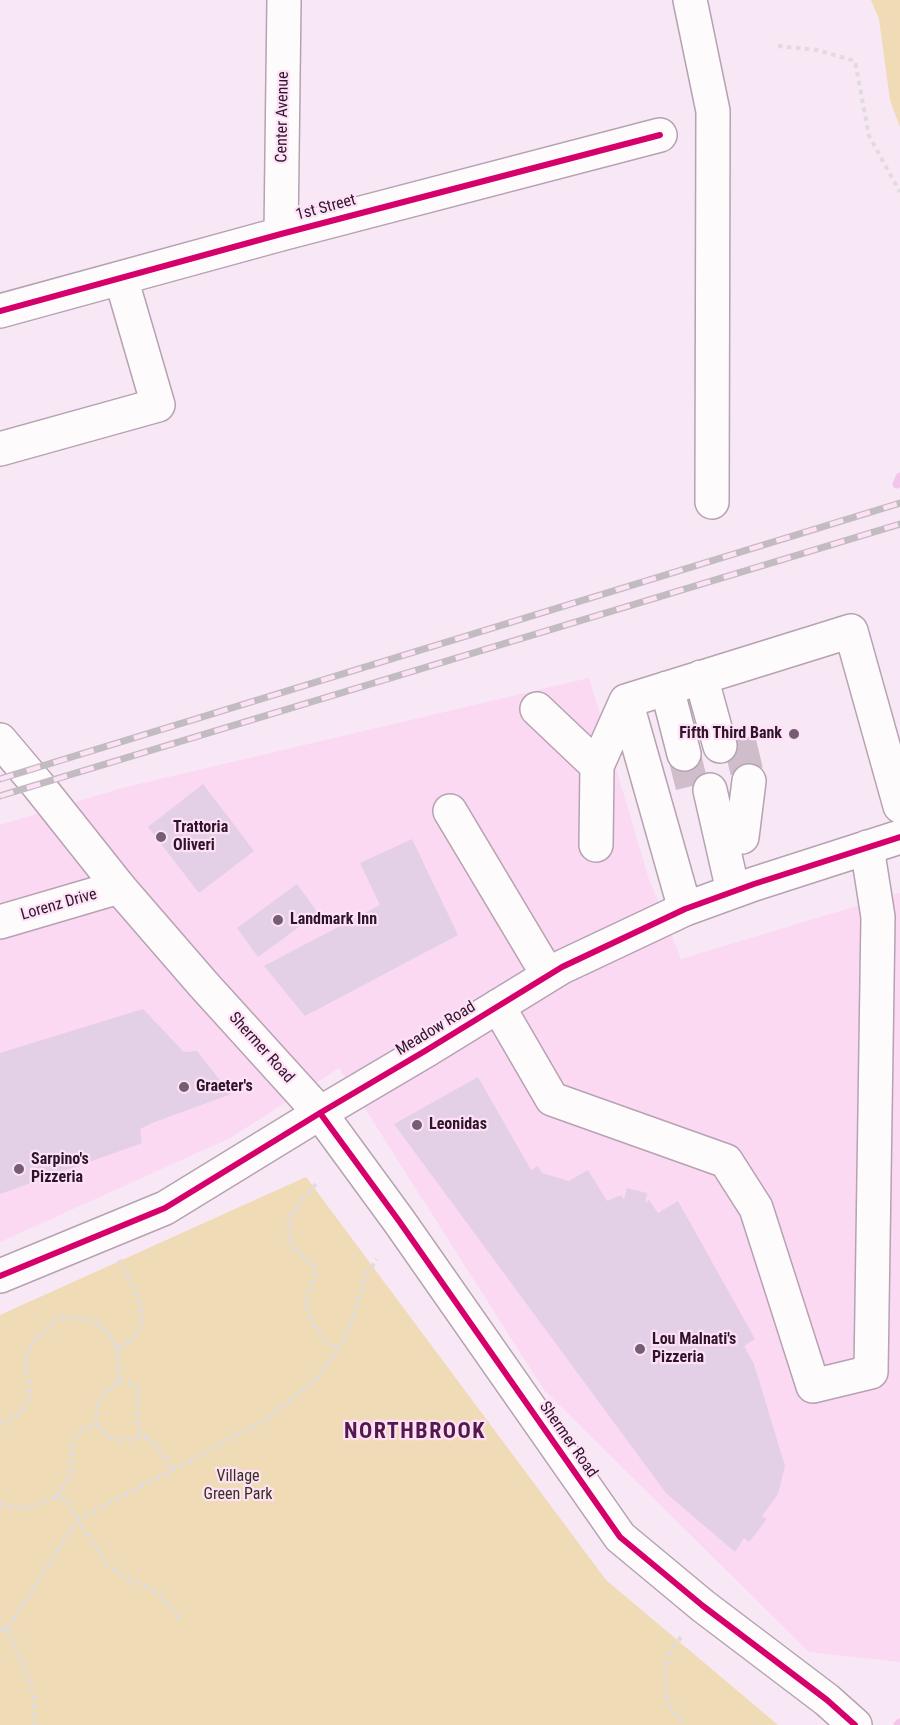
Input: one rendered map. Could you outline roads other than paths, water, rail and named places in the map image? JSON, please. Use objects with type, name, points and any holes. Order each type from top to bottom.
[{"type":"street","name":"Center Avenue","points":[[281,234],[285,0]]},
{"type":"street","points":[[690,0],[712,111],[711,502]]},
{"type":"street","name":"1st Street","points":[[0,311],[281,234],[660,135]]},
{"type":"street","points":[[0,449],[158,405],[121,278]]},
{"type":"street","points":[[596,845],[597,766],[626,701],[852,631],[900,806]]},
{"type":"street","points":[[693,679],[711,747]]},
{"type":"street","points":[[626,701],[685,909]]},
{"type":"street","points":[[537,710],[597,766]]},
{"type":"street","name":"Shermer Road","points":[[0,740],[119,887],[320,1113],[399,1221],[620,1537],[703,1606],[827,1700],[844,1716]]},
{"type":"street","points":[[721,788],[743,888]]},
{"type":"street","points":[[450,811],[548,975]]},
{"type":"street","name":"Meadow Road","points":[[0,1276],[165,1208],[562,967],[685,909],[867,846],[900,837]]},
{"type":"street","points":[[498,1006],[552,1099],[726,1161],[756,1208],[813,1386],[871,1372],[878,917],[867,846]]},
{"type":"street","name":"Lorenz Drive","points":[[0,922],[119,887]]},
{"type":"waterway","points":[[897,484],[900,477]]},
{"type":"tunnel","points":[[739,739],[749,781]]},
{"type":"tunnel","points":[[684,754],[694,794]]},
{"type":"railway","points":[[0,779],[900,503]]},
{"type":"railway","points":[[0,796],[900,524]]},
{"type":"place","name":"Fifth Third Bank","points":[[794,734]]},
{"type":"place","name":"Trattoria Oliveri","points":[[161,837]]},
{"type":"place","name":"Landmark Inn","points":[[278,920]]},
{"type":"place","name":"Graeter's","points":[[184,1087]]},
{"type":"place","name":"Leonidas","points":[[417,1125]]},
{"type":"place","name":"Sarpino's Pizzeria","points":[[19,1169]]},
{"type":"place","name":"Lou Malnati's Pizzeria","points":[[640,1349]]},
{"type":"district","name":"NORTHBROOK","points":[[415,1432]]},
{"type":"park label","name":"Village Green Park","points":[[238,1486]]}]
